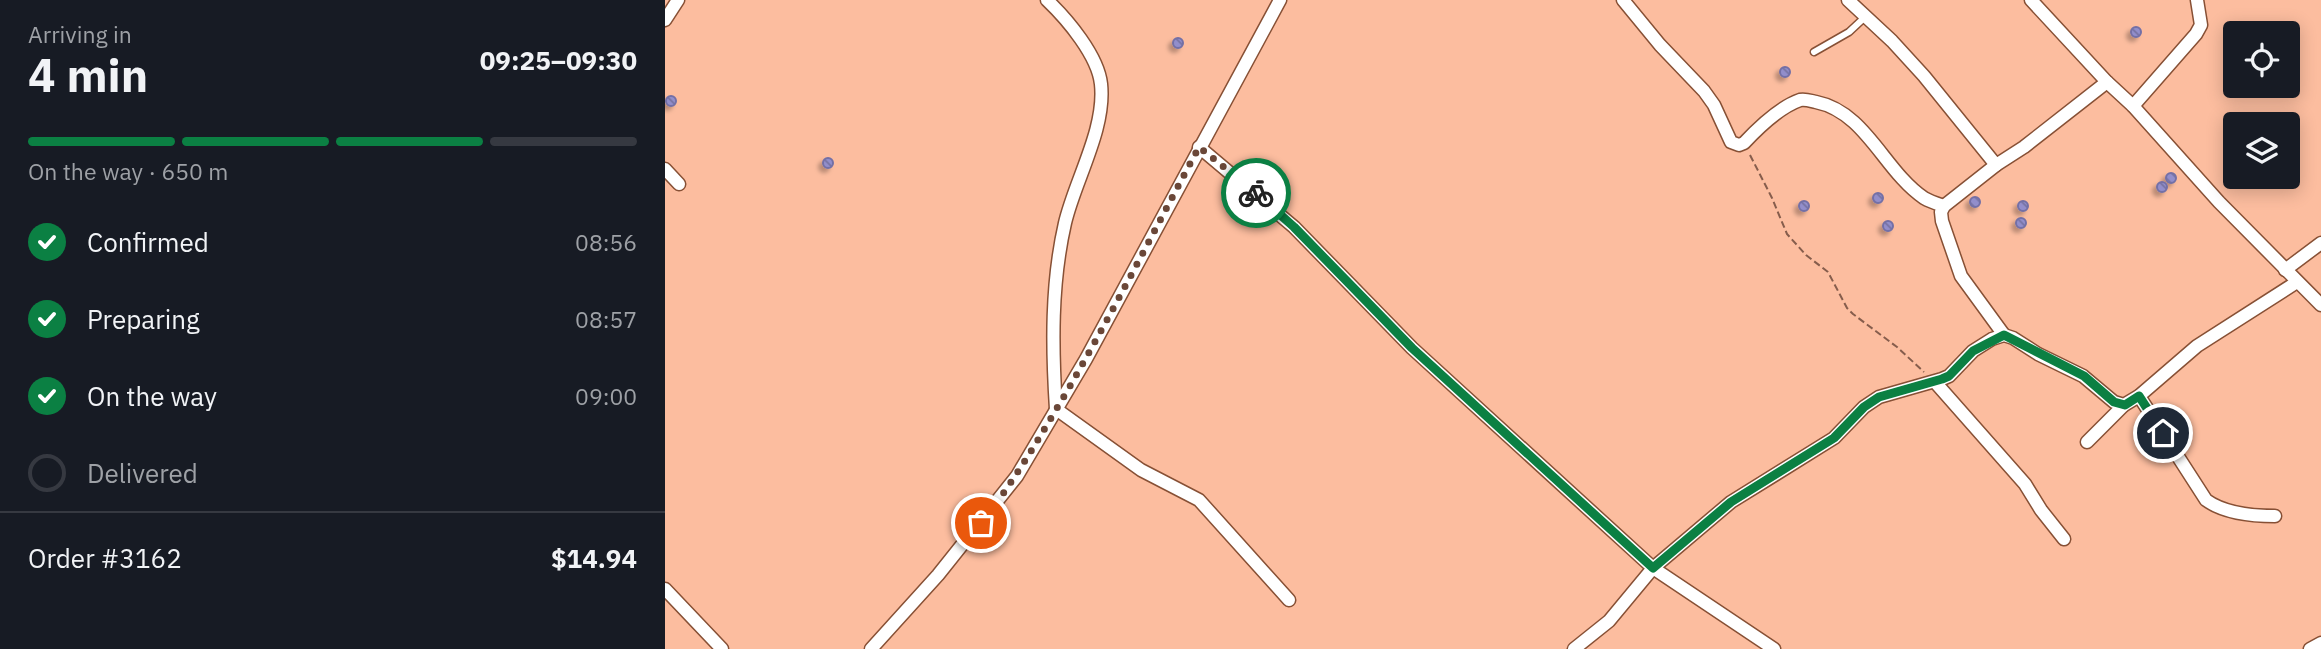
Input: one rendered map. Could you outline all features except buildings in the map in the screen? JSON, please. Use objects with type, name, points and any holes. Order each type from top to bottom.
[{"type":"street","points":[[665,20],[678,0]]},
{"type":"street","points":[[871,649],[938,575],[995,506],[1023,466],[1280,0]]},
{"type":"street","points":[[1623,0],[1714,105],[1731,142],[1739,145],[1744,142],[1789,105],[1804,99],[1825,103],[1840,109],[1854,121],[1924,197],[1944,206]]},
{"type":"street","points":[[1848,0],[1864,18],[1892,41],[1924,76],[1996,165]]},
{"type":"street","points":[[2031,0],[2133,106],[2218,202],[2321,305]]},
{"type":"street","points":[[2133,106],[2196,34],[2201,25],[2197,0]]},
{"type":"street","points":[[1055,2],[1082,41],[1101,83],[1101,106],[1095,132],[1066,220],[1058,261],[1053,301],[1056,409]]},
{"type":"street","points":[[2107,82],[2024,147],[1996,165],[1944,206],[1941,212],[1961,276],[2004,335],[2084,376],[2114,402],[2125,405]]},
{"type":"street","points":[[1199,147],[1294,227],[1412,348],[1653,568],[1774,649]]},
{"type":"street","points":[[665,169],[679,184]]},
{"type":"street","points":[[2285,270],[2321,243]]},
{"type":"street","points":[[2087,442],[2125,405],[2197,346],[2297,282]]},
{"type":"street","points":[[1574,649],[1609,621],[1653,568],[1731,502],[1834,438],[1864,407],[1879,397],[1949,376],[1983,344],[2004,335]]},
{"type":"street","points":[[1935,382],[2025,484],[2041,510],[2064,538]]},
{"type":"street","points":[[2139,396],[2206,500],[2224,508],[2259,516],[2275,516]]},
{"type":"street","points":[[1056,409],[1141,470],[1199,500],[1289,600]]},
{"type":"street","points":[[665,589],[722,649]]},
{"type":"street","points":[[2310,649],[2321,643]]},
{"type":"lane","points":[[1814,51],[1849,32],[1864,18]]},
{"type":"path","points":[[1744,142],[1772,198],[1780,223],[1795,245],[1828,271],[1847,308],[1853,314],[1897,347],[1935,382]]},
{"type":"way so far","points":[[981,523],[1040,439],[1086,359],[1199,147],[1256,193]]},
{"type":"route","points":[[1256,193],[1294,227],[1381,319],[1653,568],[1731,502],[1834,438],[1864,407],[1879,397],[1949,376],[1973,351],[2004,335],[2084,376],[2114,402],[2125,405],[2139,396],[2163,433]]}]
